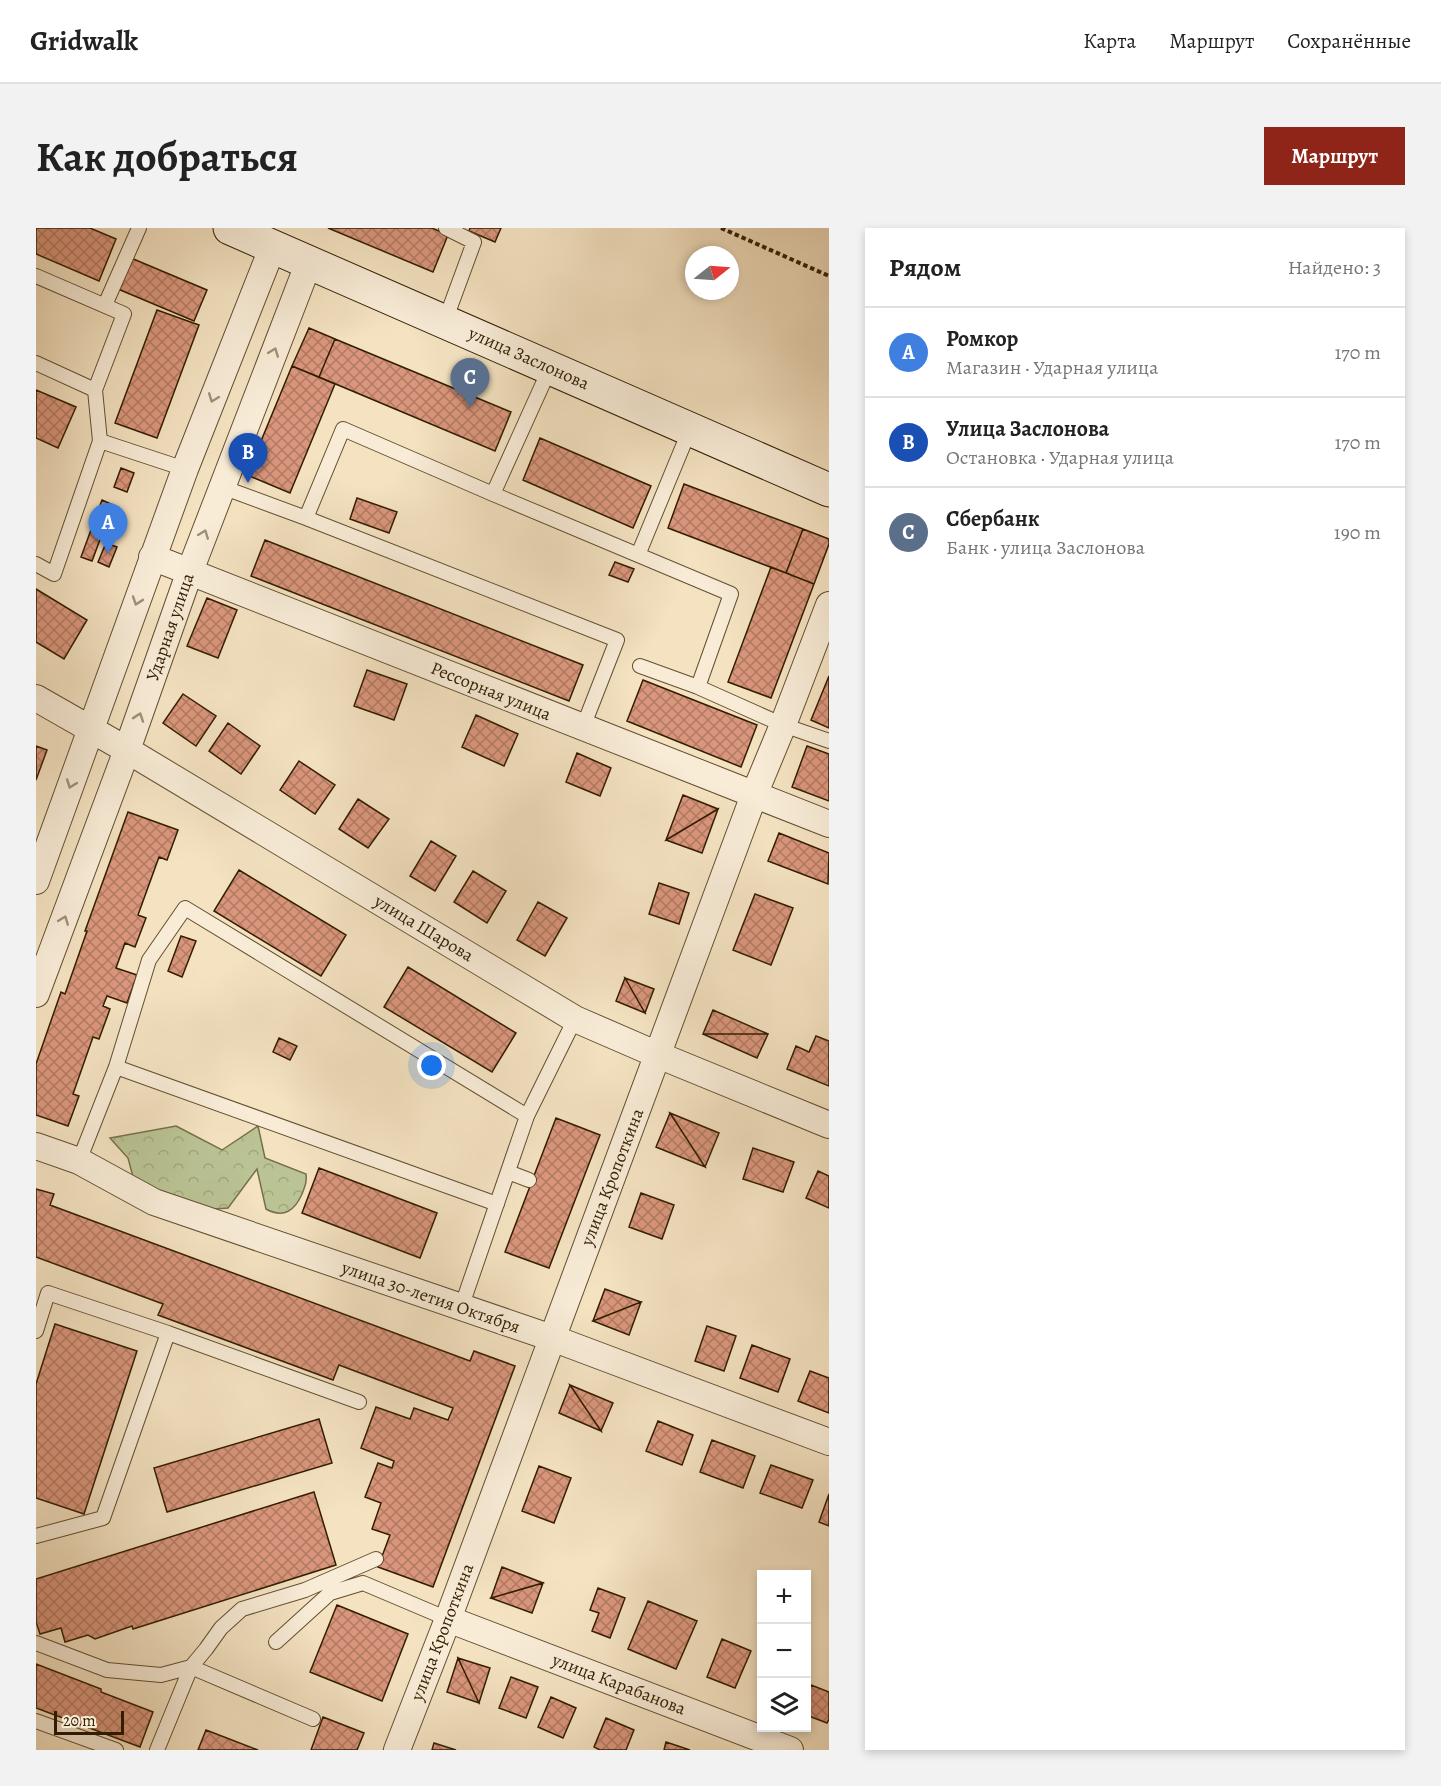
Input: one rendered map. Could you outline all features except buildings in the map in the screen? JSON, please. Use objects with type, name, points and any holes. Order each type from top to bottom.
[{"type":"street","name":"улица Заслонова","points":[[230,228],[829,490]]},
{"type":"street","points":[[36,881],[152,557],[273,246]]},
{"type":"street","name":"Ударная улица","points":[[36,994],[128,750],[190,571],[309,262]]},
{"type":"street","name":"Рессорная улица","points":[[152,557],[829,824]]},
{"type":"street","name":"улица Кропоткина","points":[[397,1750],[448,1619],[754,795],[829,605]]},
{"type":"street","name":"улица Шарова","points":[[36,698],[128,750],[575,1019],[829,1125]]},
{"type":"street","name":"улица 30-летия Октября","points":[[36,1146],[79,1161],[154,1202],[552,1338],[829,1442]]},
{"type":"street","name":"улица Карабанова","points":[[448,1619],[790,1750]]},
{"type":"lane","points":[[105,305],[139,228]]},
{"type":"lane","points":[[445,321],[474,242],[446,228]]},
{"type":"lane","points":[[36,276],[124,314],[95,390],[100,441],[54,574],[36,564]]},
{"type":"lane","points":[[36,363],[95,390]]},
{"type":"lane","points":[[493,494],[550,368]]},
{"type":"lane","points":[[306,518],[343,429],[731,594],[698,687]]},
{"type":"lane","points":[[638,555],[690,429]]},
{"type":"lane","points":[[100,441],[185,469]]},
{"type":"lane","points":[[222,487],[617,640],[583,727]]},
{"type":"lane","points":[[640,666],[698,687],[783,725],[829,741]]},
{"type":"lane","points":[[79,1161],[116,1067],[149,960],[185,908],[527,1116]]},
{"type":"lane","points":[[461,1308],[527,1116],[575,1019]]},
{"type":"lane","points":[[116,1067],[497,1204]]},
{"type":"lane","points":[[508,1172],[529,1180]]},
{"type":"lane","points":[[36,1331],[48,1293],[168,1333],[358,1402]]},
{"type":"lane","points":[[36,1536],[103,1518],[168,1333]]},
{"type":"lane","points":[[157,1750],[191,1667],[221,1628],[242,1609],[306,1590],[376,1559]]},
{"type":"lane","points":[[276,1642],[330,1593],[363,1583],[448,1619]]},
{"type":"lane","points":[[36,1643],[107,1670],[161,1675],[191,1667],[313,1719]]},
{"type":"lane","points":[[36,1721],[116,1750]]},
{"type":"path","points":[[721,228],[829,276]]},
{"type":"green space","points":[[176,1126],[222,1150],[258,1126],[265,1158],[306,1174],[306,1184],[299,1200],[283,1213],[266,1209],[257,1169],[228,1208],[202,1210],[136,1188],[128,1158],[110,1138]]},
{"type":"place","name":"Сбербанк","points":[[470,408]]},
{"type":"place","name":"Улица Заслонова","points":[[248,483]]},
{"type":"place","name":"Ромкор","points":[[108,553]]}]
